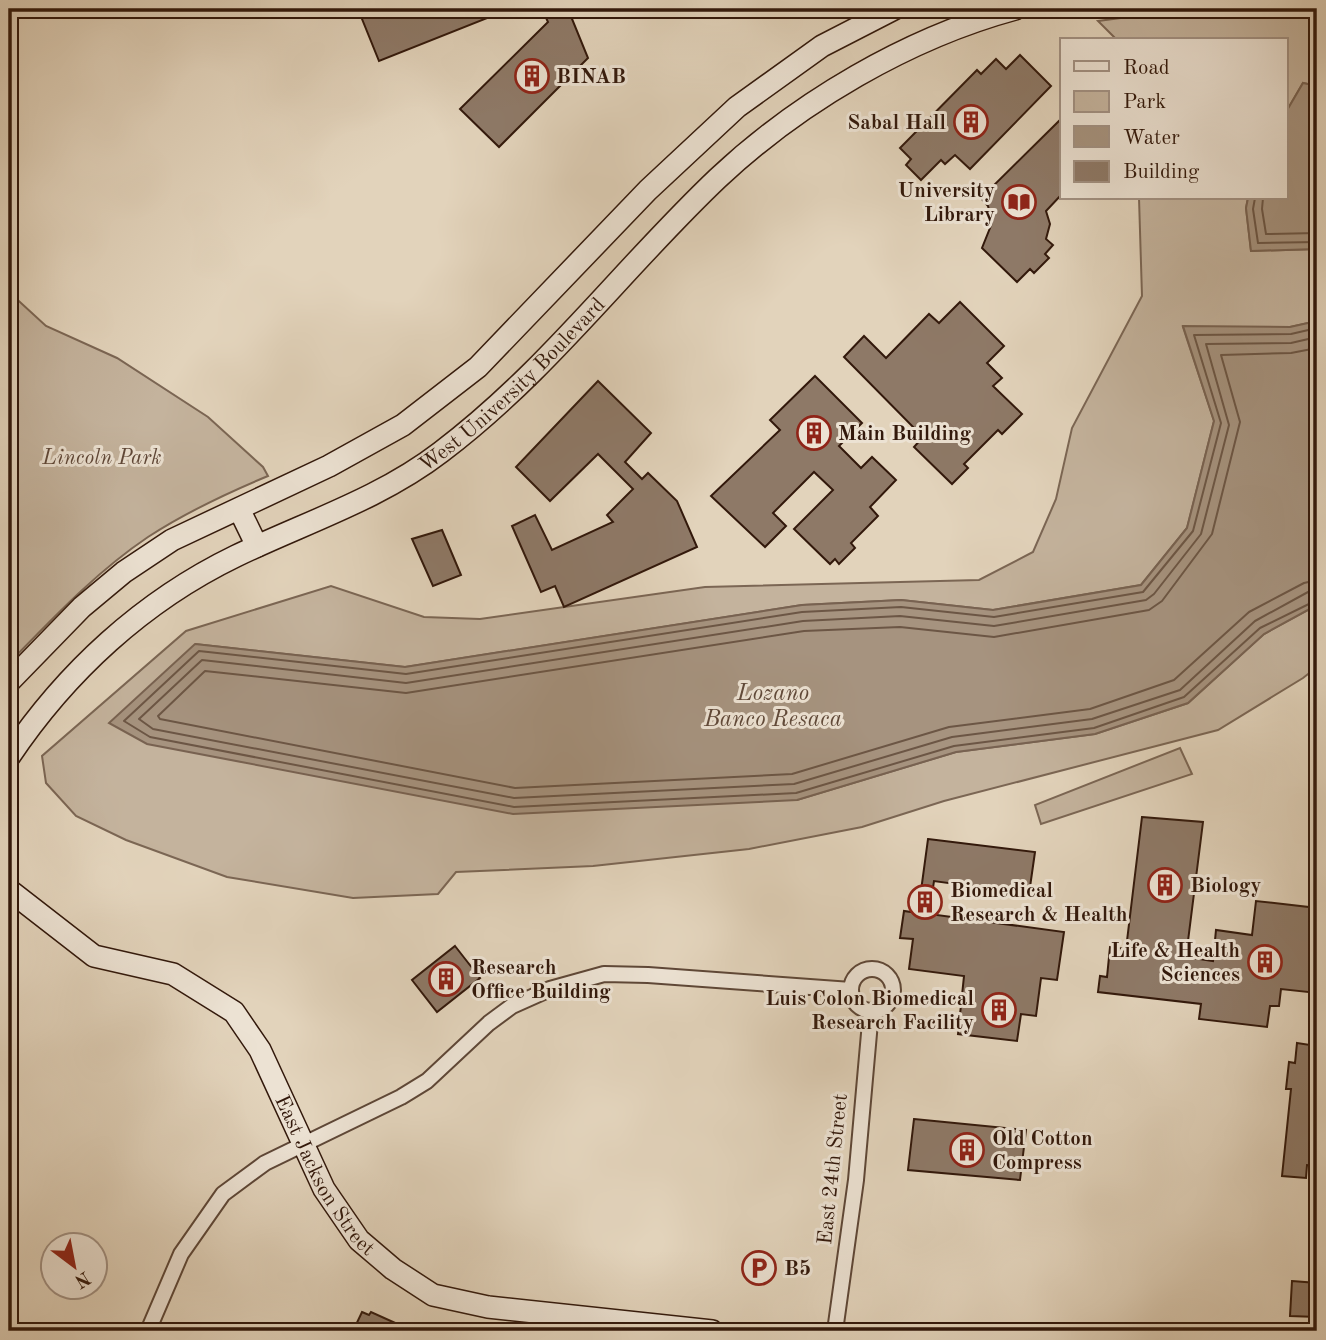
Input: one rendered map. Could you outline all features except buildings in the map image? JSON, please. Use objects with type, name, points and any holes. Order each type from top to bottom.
[{"type":"main road","name":"West University Boulevard","points":[[9,682],[64,625],[124,572],[172,540],[329,466],[403,425],[478,367],[648,190],[737,107],[822,46],[894,9]]},
{"type":"main road","name":"West University Boulevard","points":[[9,757],[61,688],[132,621],[181,586],[257,546],[400,479],[480,421],[517,389],[719,177],[807,109],[912,48],[1016,9]]},
{"type":"main road","points":[[239,509],[257,546]]},
{"type":"main road","name":"East Jackson Street","points":[[9,890],[94,956],[173,974],[234,1012],[260,1049],[324,1189],[359,1240],[393,1269],[433,1295],[488,1307],[712,1331]]},
{"type":"street","points":[[866,970],[879,970],[889,978],[892,998],[884,1008],[871,1011],[856,1005],[851,990],[855,978],[866,970]]},
{"type":"street","points":[[148,1331],[181,1254],[223,1194],[265,1163],[304,1146],[427,1081],[489,1023],[512,1006],[550,989],[604,974],[851,990]]},
{"type":"street","name":"East 24th Street","points":[[835,1331],[856,1180],[871,1011]]},
{"type":"green space","points":[[1189,9],[1284,9],[1317,16],[1317,86],[1303,83],[1288,109],[1288,38],[1115,38],[1098,21]]},
{"type":"green space","points":[[1139,200],[1248,200],[1246,208],[1251,251],[1317,249],[1317,321],[1290,327],[1183,327],[1214,421],[1187,528],[1141,585],[993,610],[901,600],[802,605],[405,667],[195,644],[797,800],[956,752],[1095,734],[1188,703],[1264,634],[1317,605],[1317,667],[1218,730],[944,801],[862,827],[749,849],[593,866],[456,872],[438,894],[353,898],[227,877],[126,840],[76,816],[46,783],[42,756],[186,631],[331,586],[424,617],[480,619],[705,587],[979,580],[1033,552],[1056,499],[1072,428],[1142,296]]},
{"type":"green space","name":"Lincoln Park","points":[[9,292],[46,326],[117,358],[208,417],[263,467],[268,476],[222,496],[148,537],[76,596],[9,663]]},
{"type":"green space","points":[[1180,748],[1192,774],[1041,824],[1035,805]]},
{"type":"water","points":[[1303,83],[1317,86],[1317,249],[1251,251],[1246,208],[1248,200],[1288,200],[1288,109]]},
{"type":"water","name":"Lozano Banco Resaca","points":[[1317,321],[1317,605],[1264,634],[1188,703],[1095,734],[956,752],[797,800],[513,814],[147,744],[109,723],[195,644],[405,667],[802,605],[901,600],[993,610],[1141,585],[1187,528],[1214,421],[1183,326],[1290,327]]},
{"type":"place","name":"BINAB","points":[[532,76]]},
{"type":"place","name":"Sabal Hall","points":[[971,122]]},
{"type":"place","name":"University Library","points":[[1019,202]]},
{"type":"place","name":"Main Building","points":[[814,433]]},
{"type":"place","name":"Biology","points":[[1165,885]]},
{"type":"place","name":"Biomedical Research & Health","points":[[925,902]]},
{"type":"place","name":"Life & Health Sciences","points":[[1265,962]]},
{"type":"place","name":"Research Office Building","points":[[446,979]]},
{"type":"place","name":"Luis Colon Biomedical Research Facility","points":[[999,1010]]},
{"type":"place","name":"Old Cotton Compress","points":[[967,1150]]},
{"type":"place","name":"B5","points":[[759,1268]]}]
